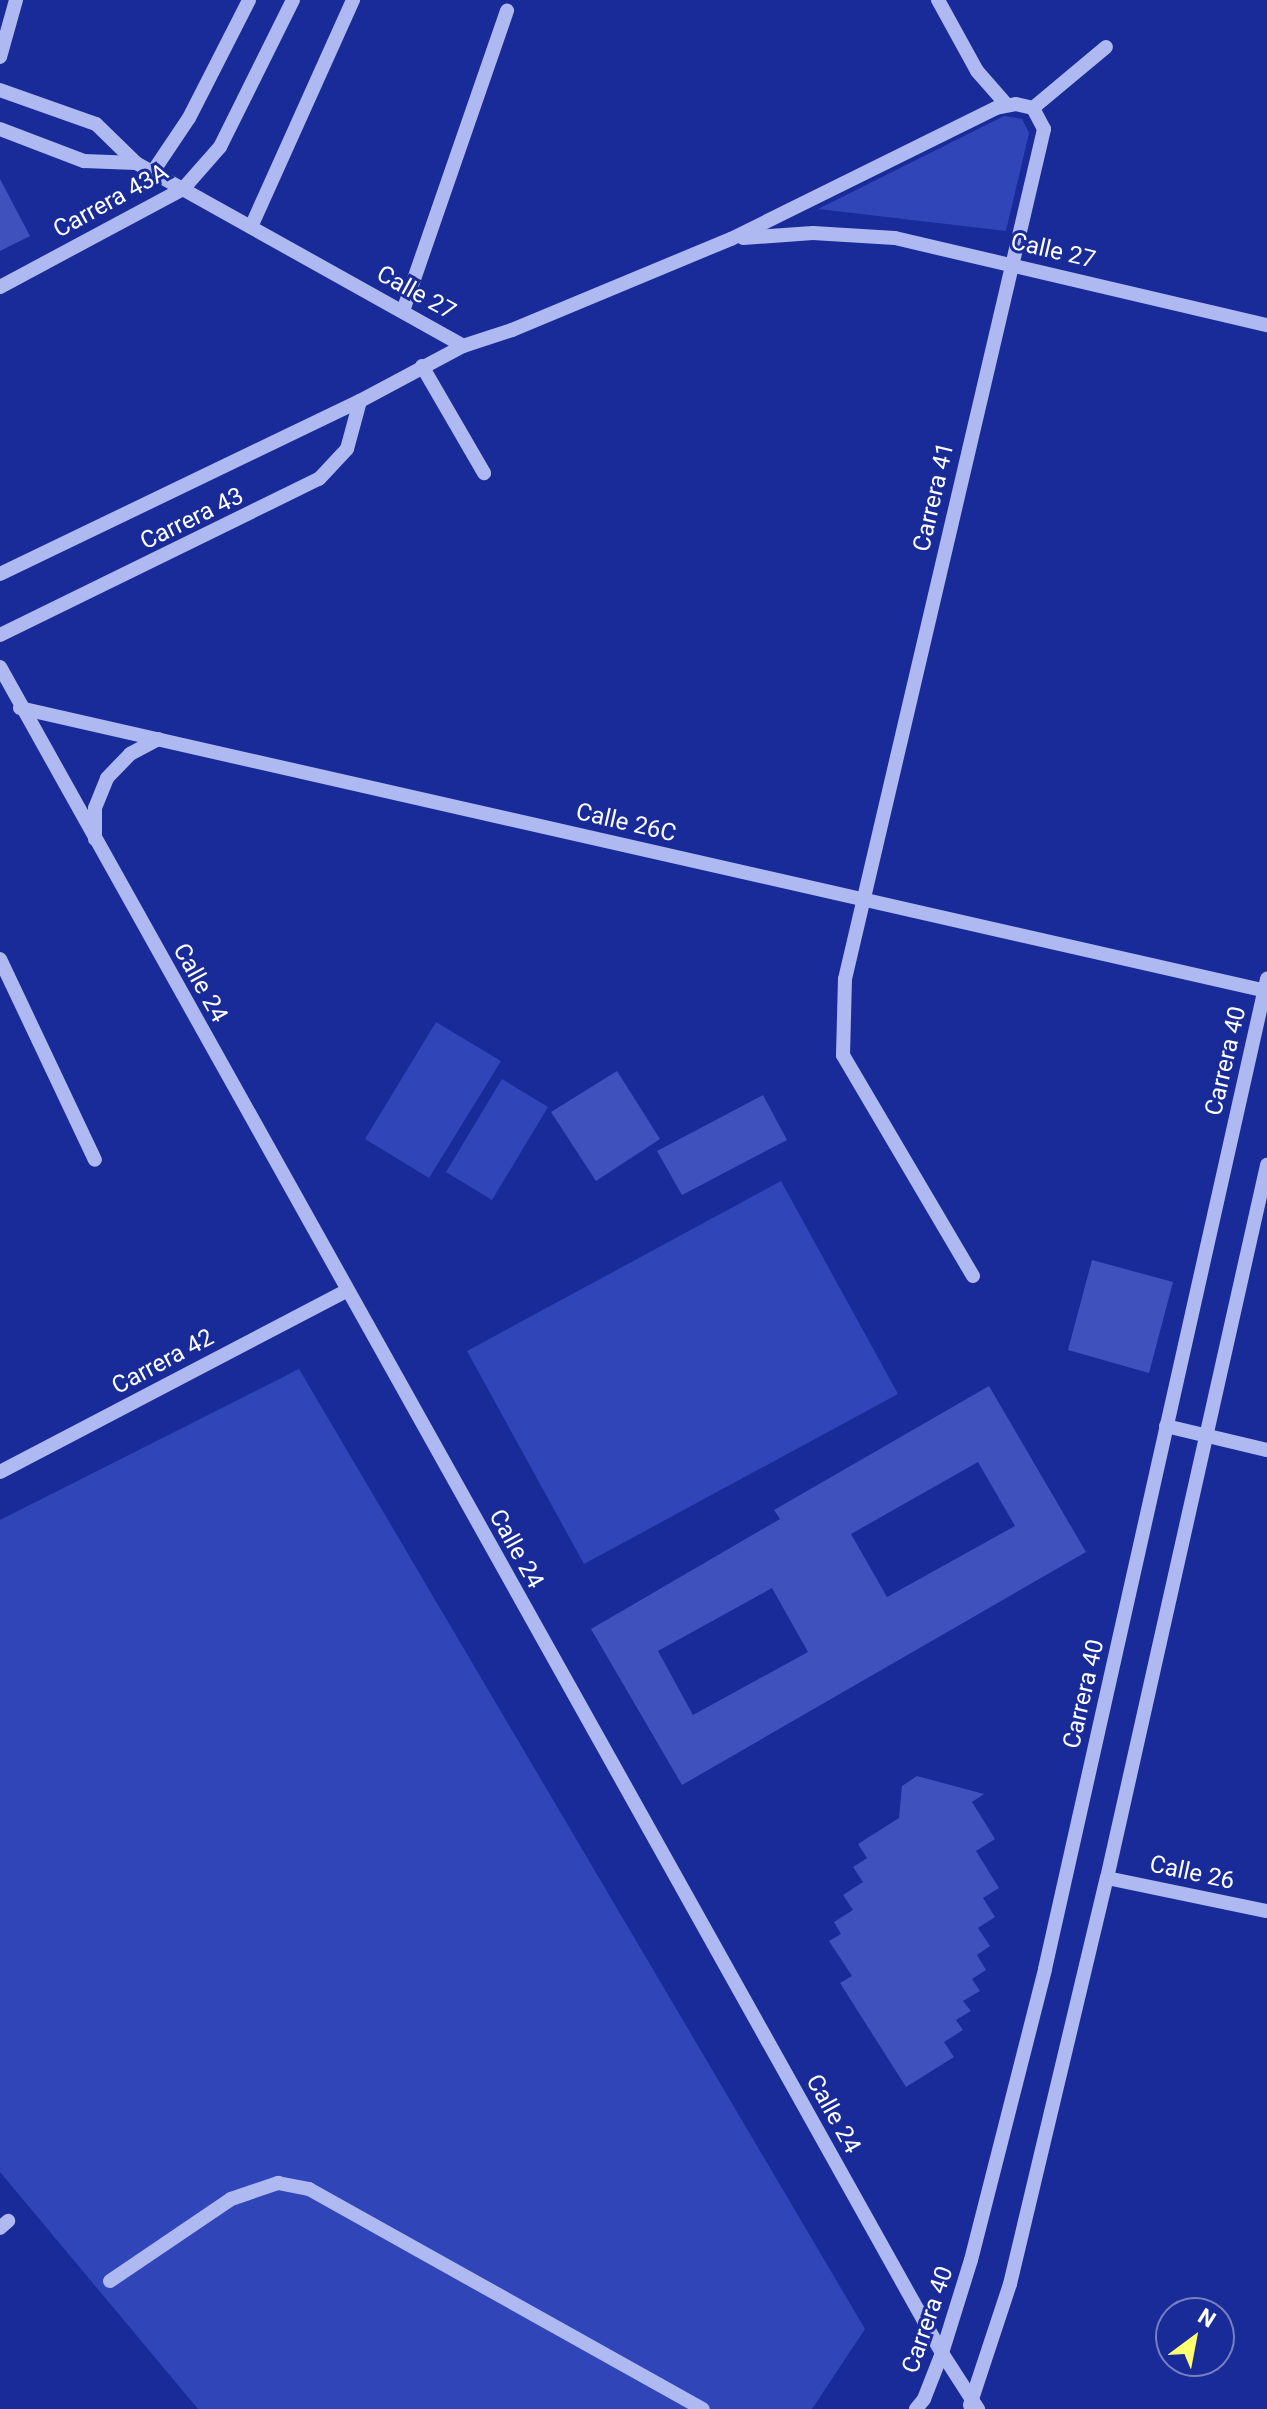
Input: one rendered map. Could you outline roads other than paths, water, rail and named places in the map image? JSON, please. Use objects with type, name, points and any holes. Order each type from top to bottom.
[{"type":"street","points":[[0,57],[16,0]]},
{"type":"street","name":"Carrera 43A","points":[[152,173],[189,118],[249,0]]},
{"type":"street","points":[[251,227],[353,0]]},
{"type":"street","points":[[938,0],[977,71],[1007,105],[1033,108],[1106,47]]},
{"type":"street","name":"Carrera 43A","points":[[0,287],[183,189],[220,147],[292,3]]},
{"type":"street","points":[[403,311],[507,11]]},
{"type":"street","name":"Calle 27","points":[[0,90],[96,124],[136,163],[152,173],[463,346],[512,330],[731,239],[1007,105]]},
{"type":"street","name":"Carrera 41","points":[[973,1276],[843,1055],[845,979],[1044,129],[1033,108]]},
{"type":"street","name":"Calle 27","points":[[0,129],[84,161],[136,163]]},
{"type":"street","name":"Calle 27","points":[[731,239],[813,233],[895,238],[1267,325]]},
{"type":"street","name":"Carrera 43","points":[[0,574],[360,401],[463,346]]},
{"type":"street","points":[[422,366],[484,473]]},
{"type":"street","name":"Carrera 43","points":[[0,635],[319,479],[347,449],[360,401]]},
{"type":"street","points":[[0,667],[20,708]]},
{"type":"street","name":"Calle 26C","points":[[20,708],[864,900],[1266,987]]},
{"type":"street","name":"Calle 24","points":[[20,708],[973,2406]]},
{"type":"street","points":[[95,840],[95,808],[107,778],[130,754],[158,739]]},
{"type":"street","points":[[0,959],[95,1160]]},
{"type":"street","name":"Carrera 40","points":[[916,2409],[924,2399],[942,2353],[971,2260],[1045,1969],[1266,987]]},
{"type":"street","points":[[973,2406],[1010,2284],[1107,1878],[1267,1165]]},
{"type":"street","name":"Carrera 42","points":[[0,1472],[346,1291]]},
{"type":"street","points":[[1166,1426],[1267,1450]]},
{"type":"street","name":"Calle 26","points":[[1107,1878],[1267,1911]]},
{"type":"street","points":[[110,2281],[231,2199],[278,2183],[309,2189],[703,2409]]}]
